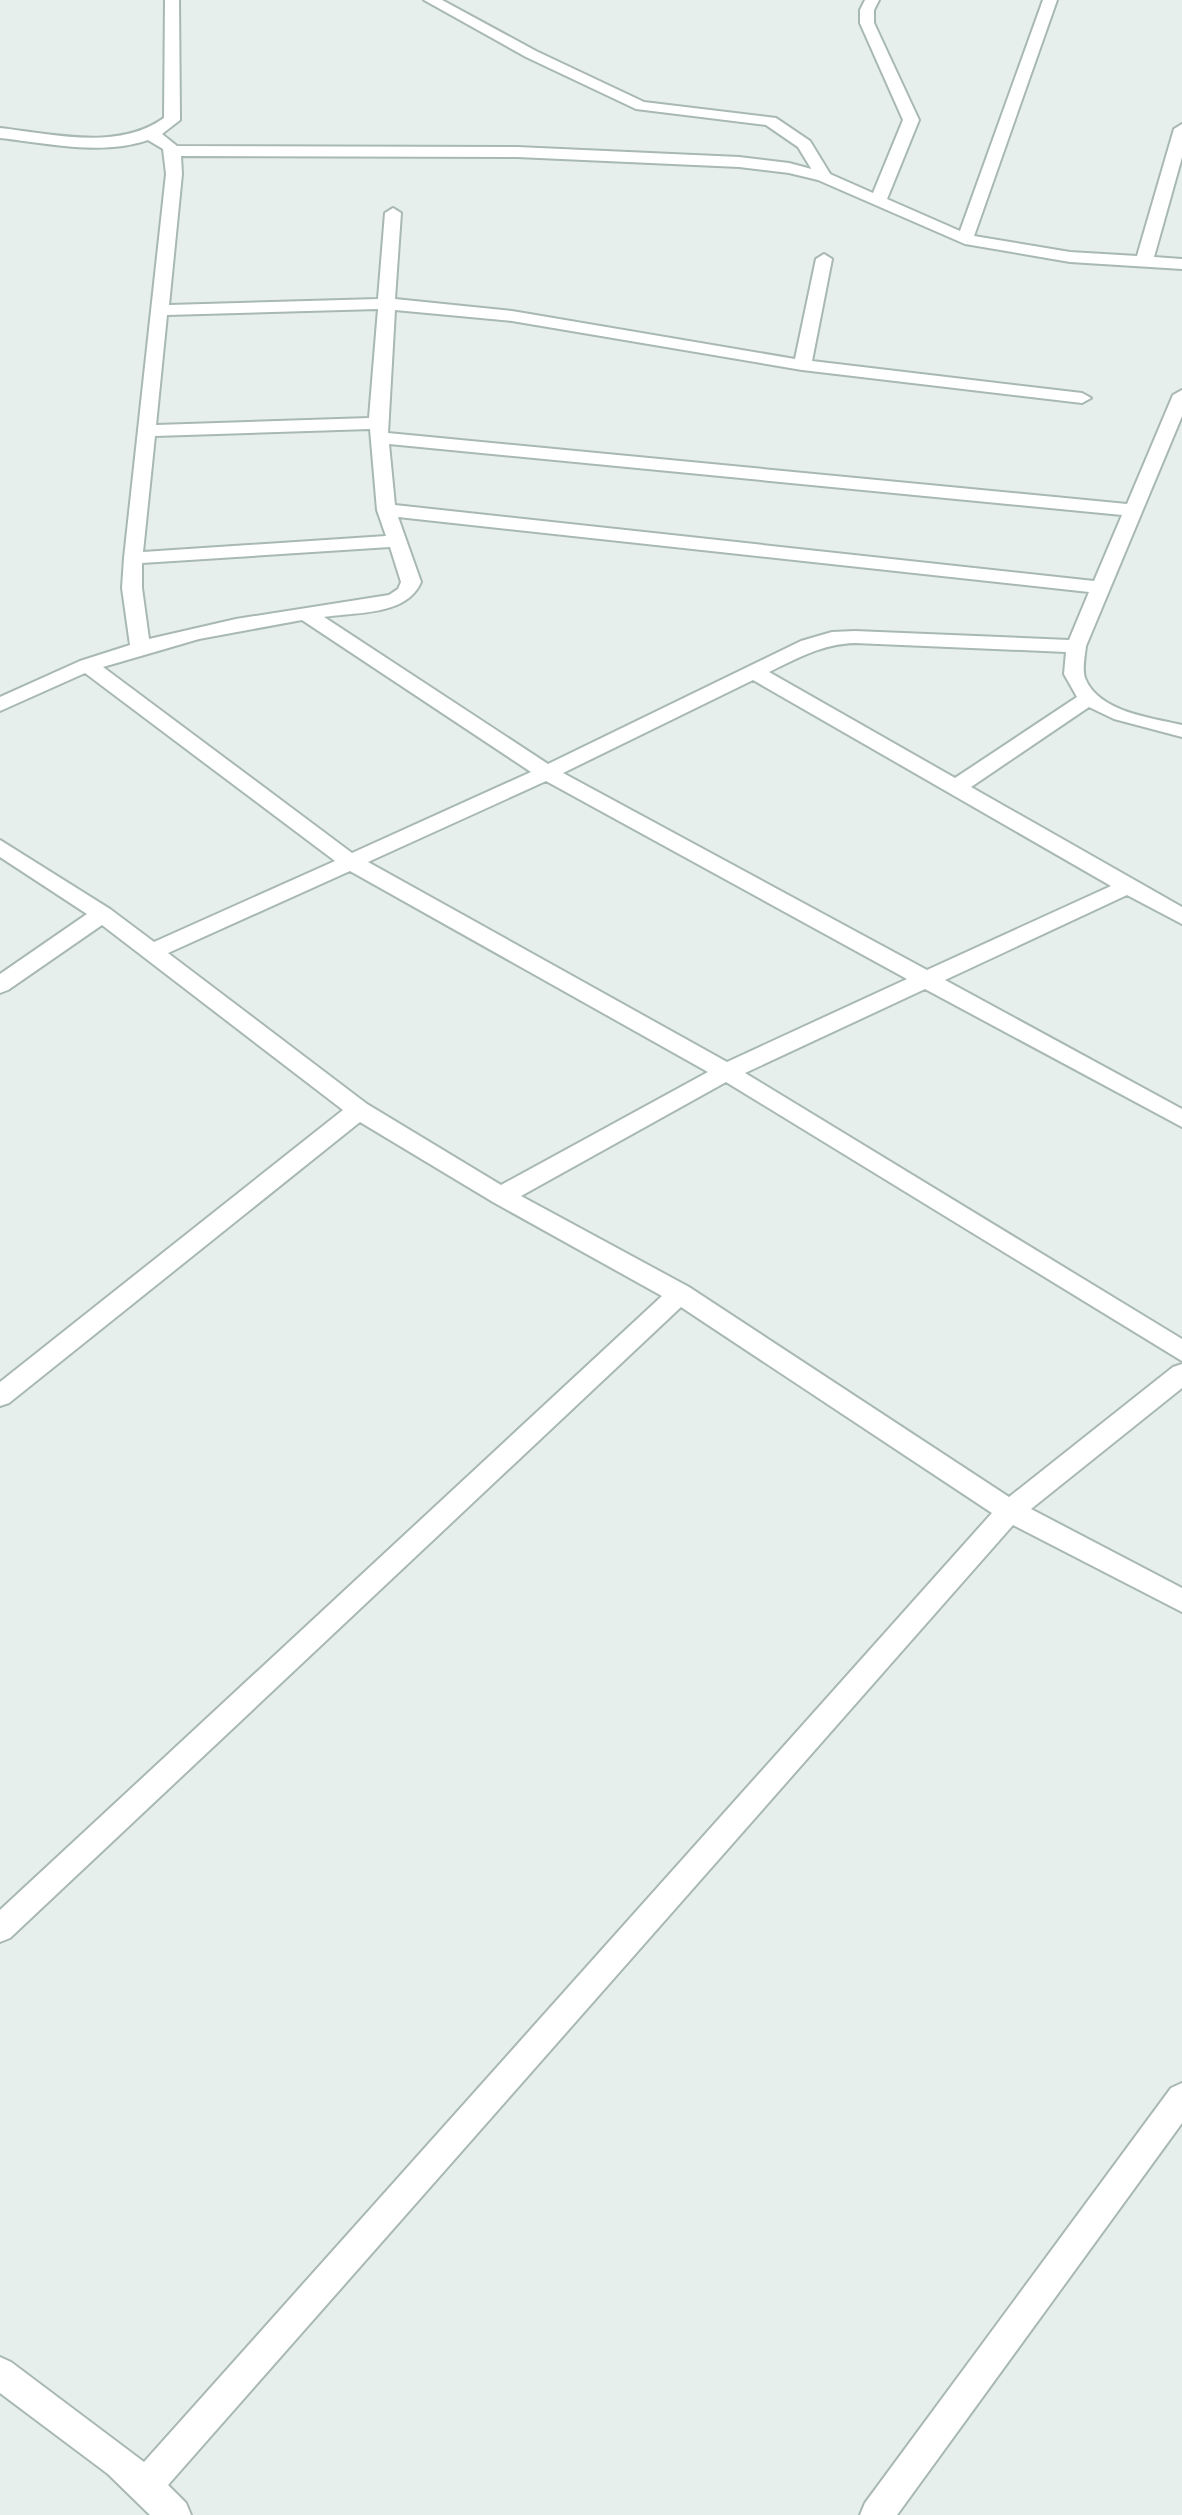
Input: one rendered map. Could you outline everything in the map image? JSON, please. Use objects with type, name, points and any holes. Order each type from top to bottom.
[{"type":"street","points":[[0,133],[136,141],[172,120],[172,0]]},
{"type":"street","points":[[431,0],[531,54],[641,106],[770,121],[804,144],[824,177]]},
{"type":"street","points":[[872,0],[867,10],[867,23],[911,120],[878,201]]},
{"type":"street","points":[[965,239],[1050,0]]},
{"type":"street","points":[[1144,262],[1182,129]]},
{"type":"street","points":[[140,648],[132,588],[133,558],[174,174],[174,151],[168,142],[151,135]]},
{"type":"street","points":[[174,151],[426,151],[684,157],[789,168],[824,177],[965,239],[1070,257],[1182,264]]},
{"type":"street","points":[[0,705],[87,665],[140,648],[306,614],[400,599],[408,592],[411,582],[386,510],[379,430],[393,213]]},
{"type":"street","points":[[802,365],[824,259]]},
{"type":"street","points":[[160,310],[388,304],[512,316],[802,365],[1082,398]]},
{"type":"street","points":[[1182,395],[1076,646],[1075,677],[1089,698],[1113,713],[1182,731]]},
{"type":"street","points":[[147,431],[379,430],[1133,510]]},
{"type":"street","points":[[386,510],[1101,588]]},
{"type":"street","points":[[133,558],[397,541]]},
{"type":"street","points":[[306,614],[547,773],[1182,1119]]},
{"type":"street","points":[[152,952],[547,773],[808,645],[832,638],[1076,646]]},
{"type":"street","points":[[87,665],[349,861],[726,1072],[1182,1351]]},
{"type":"street","points":[[756,673],[1182,917]]},
{"type":"street","points":[[955,788],[1089,698]]},
{"type":"street","points":[[0,847],[102,914],[359,1110],[501,1196],[680,1294],[1010,1511],[1182,1601]]},
{"type":"street","points":[[501,1196],[726,1072],[1126,887]]},
{"type":"street","points":[[0,985],[102,914]]},
{"type":"street","points":[[0,1396],[359,1110]]},
{"type":"street","points":[[0,1929],[680,1294]]},
{"type":"street","points":[[145,2486],[1010,1511],[1182,1374]]},
{"type":"street","points":[[877,2515],[1182,2098]]},
{"type":"street","points":[[0,2373],[120,2462],[174,2515]]}]
